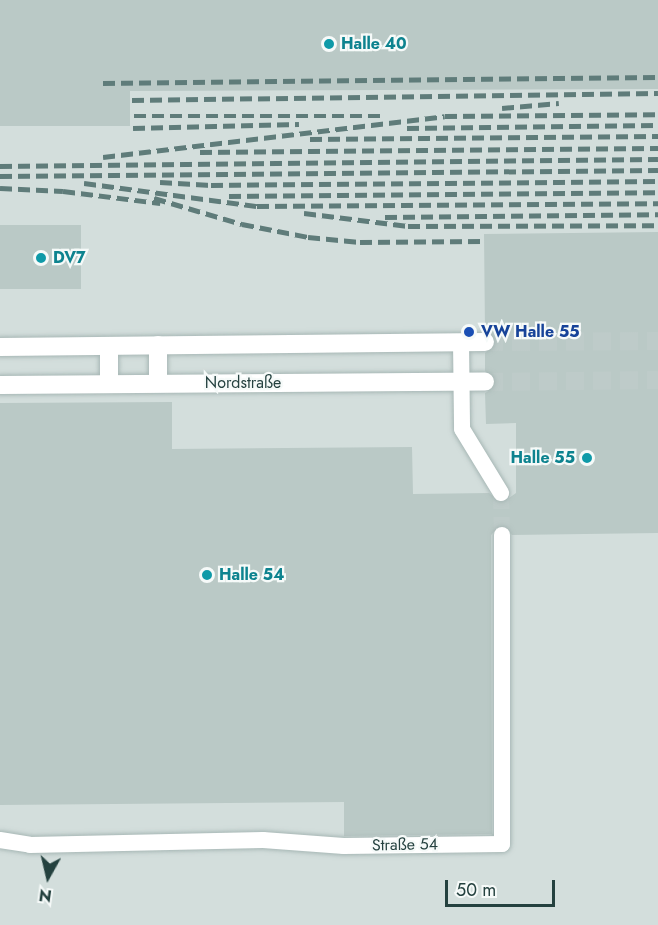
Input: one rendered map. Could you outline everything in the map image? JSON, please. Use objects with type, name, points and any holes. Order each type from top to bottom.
[{"type":"street","points":[[462,342],[462,429],[501,493]]},
{"type":"street","points":[[0,347],[485,342]]},
{"type":"street","points":[[158,345],[158,383]]},
{"type":"street","points":[[109,346],[109,383]]},
{"type":"street","name":"Nordstraße","points":[[0,385],[485,382]]},
{"type":"street","name":"Straße 54","points":[[0,840],[30,844],[263,840],[344,846],[502,844],[502,535]]},
{"type":"shaded area","points":[[0,0],[658,0],[658,925],[0,925]]},
{"type":"building","name":"Halle 40","points":[[0,0],[658,0],[658,89],[130,91],[130,126],[0,126]]},
{"type":"building","name":"DV7","points":[[0,225],[81,225],[81,289],[0,289]]},
{"type":"building","name":"Halle 54","points":[[658,232],[658,533],[512,535],[501,525],[491,535],[492,834],[344,836],[344,802],[0,805],[0,403],[172,402],[172,449],[412,447],[413,494],[489,493],[502,503],[516,493],[516,423],[486,424],[485,393],[494,388],[496,381],[485,371],[485,353],[496,342],[494,336],[485,331],[484,234]]},
{"type":"tunnel","points":[[485,342],[658,341]]},
{"type":"tunnel","points":[[485,382],[658,380]]},
{"type":"tunnel","points":[[501,493],[502,535]]},
{"type":"railway","points":[[103,83],[658,77]]},
{"type":"railway","points":[[132,100],[658,93]]},
{"type":"railway","points":[[502,108],[559,103]]},
{"type":"railway","points":[[103,157],[445,116],[658,114]]},
{"type":"railway","points":[[134,116],[383,116]]},
{"type":"railway","points":[[133,128],[299,124]]},
{"type":"railway","points":[[407,128],[658,125]]},
{"type":"railway","points":[[310,139],[658,136]]},
{"type":"railway","points":[[200,152],[658,148]]},
{"type":"railway","points":[[0,166],[658,159]]},
{"type":"railway","points":[[0,176],[658,170]]},
{"type":"railway","points":[[160,182],[211,185],[658,181]]},
{"type":"railway","points":[[84,183],[257,206],[658,203]]},
{"type":"railway","points":[[0,188],[63,191],[160,203]]},
{"type":"railway","points":[[229,196],[658,192]]},
{"type":"railway","points":[[154,198],[242,224],[308,237],[360,242],[484,241]]},
{"type":"railway","points":[[304,213],[408,226],[658,225]]},
{"type":"railway","points":[[385,217],[658,214]]},
{"type":"place","name":"Halle 40","points":[[329,44]]},
{"type":"place","name":"DV7","points":[[41,258]]},
{"type":"place","name":"VW Halle 55","points":[[469,332]]},
{"type":"place","name":"Halle 55","points":[[587,458]]},
{"type":"place","name":"Halle 54","points":[[207,575]]}]
